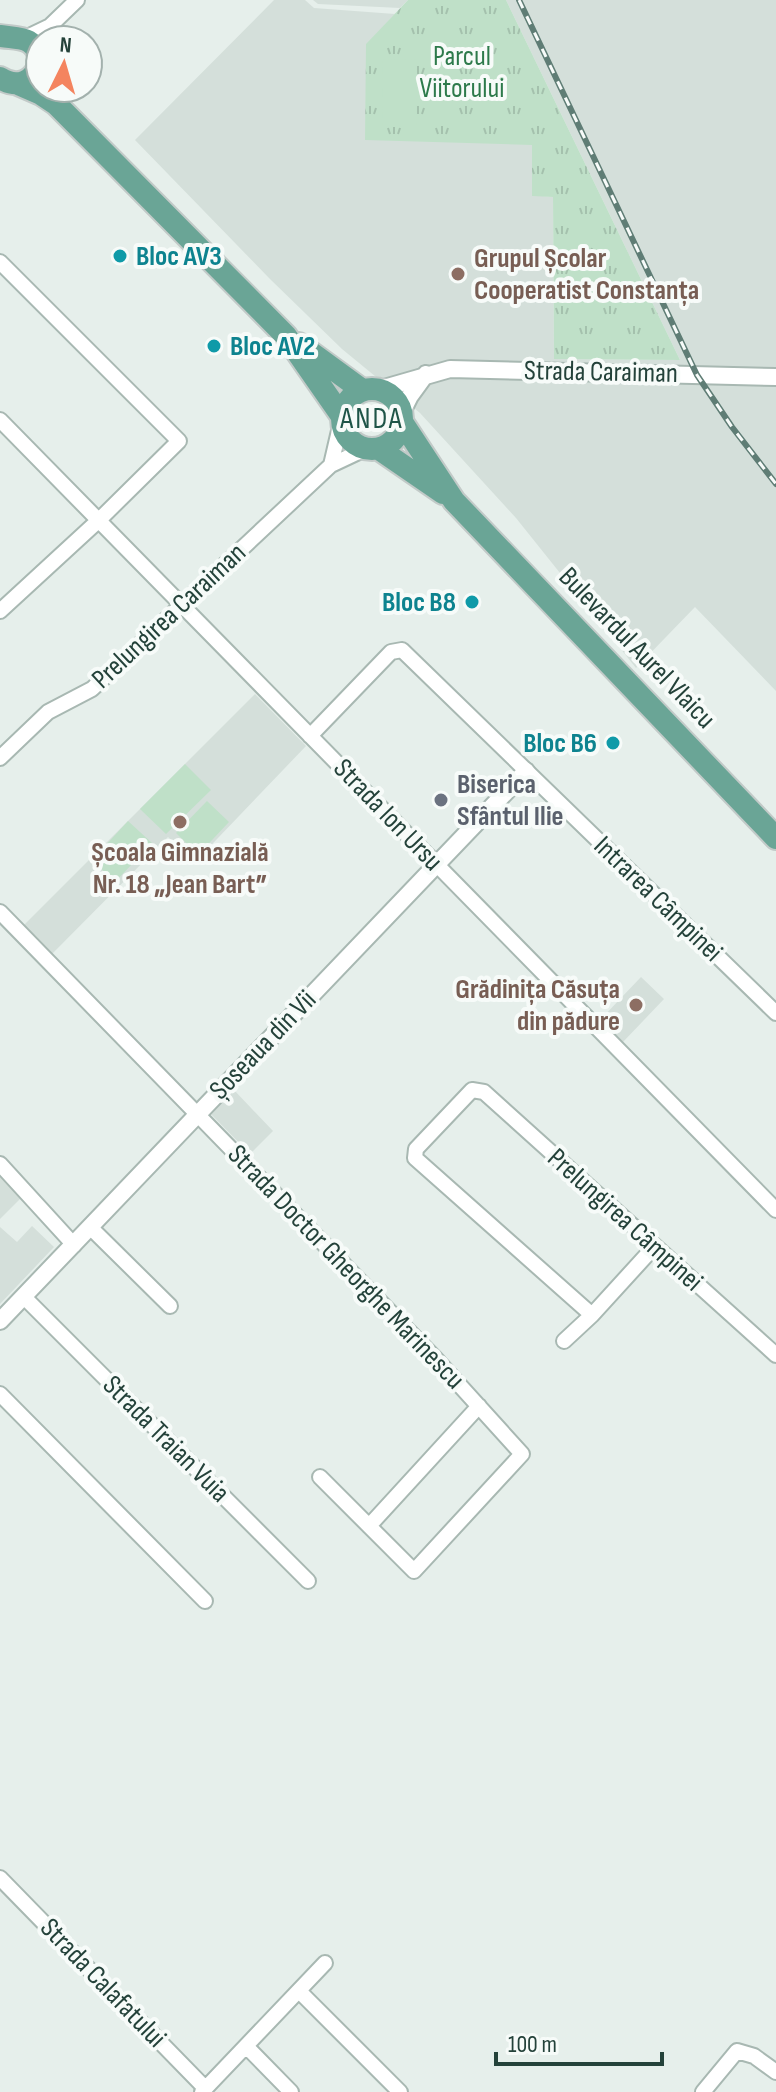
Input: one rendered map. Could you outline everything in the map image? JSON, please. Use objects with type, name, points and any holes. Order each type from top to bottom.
[{"type":"main road","points":[[60,104],[286,336],[341,419],[350,441],[372,449],[395,438],[402,418],[394,399],[370,390],[286,336]]},
{"type":"main road","points":[[341,419],[352,396],[370,390]]},
{"type":"main road","name":"Bulevardul Aurel Vlaicu","points":[[402,418],[454,501],[776,838]]},
{"type":"main road","name":"Bulevardul Aurel Vlaicu","points":[[372,449],[454,501]]},
{"type":"street","points":[[54,24],[77,0]]},
{"type":"street","points":[[0,262],[179,441],[0,611]]},
{"type":"street","name":"Strada Caraiman","points":[[370,390],[426,374],[461,369],[776,377]]},
{"type":"street","points":[[402,418],[426,374]]},
{"type":"street","points":[[331,465],[341,419]]},
{"type":"street","name":"Strada Ion Ursu","points":[[0,420],[776,1210]]},
{"type":"street","name":"Prelungirea Caraiman","points":[[0,758],[48,712],[92,689],[331,465],[372,449]]},
{"type":"street","name":"Intrarea Câmpinei","points":[[310,736],[391,652],[402,650],[776,1013]]},
{"type":"street","name":"Șoseaua din Vii","points":[[0,1321],[526,771]]},
{"type":"street","name":"Strada Doctor Gheorghe Marinescu","points":[[0,912],[198,1113],[522,1454],[414,1571],[369,1526]]},
{"type":"street","name":"Prelungirea Câmpinei","points":[[592,1315],[415,1158],[416,1149],[472,1090],[484,1092],[776,1355]]},
{"type":"street","points":[[0,1164],[74,1245]]},
{"type":"street","points":[[91,1228],[170,1306]]},
{"type":"street","points":[[564,1341],[654,1247]]},
{"type":"street","name":"Strada Traian Vuia","points":[[24,1297],[308,1581]]},
{"type":"street","points":[[0,1394],[205,1601]]},
{"type":"street","points":[[320,1477],[369,1526],[479,1406]]},
{"type":"street","name":"Strada Calafatului","points":[[0,1878],[204,2090]]},
{"type":"street","points":[[204,2090],[325,1963]]},
{"type":"street","points":[[299,1991],[400,2092]]},
{"type":"street","points":[[246,2046],[291,2092]]},
{"type":"street","points":[[703,2092],[737,2051],[754,2056],[776,2072]]},
{"type":"shaded area","points":[[274,0],[305,0],[314,8],[395,14],[366,45],[532,145],[532,195],[553,197],[554,359],[680,360],[506,0],[776,0],[776,691],[695,607],[636,668],[516,518],[420,413],[342,349],[135,140]]},
{"type":"shaded area","points":[[313,0],[408,0],[400,8],[318,4]]},
{"type":"shaded area","name":"Școala Gimnazială Nr. 18 „Jean Bart”","points":[[255,694],[306,746],[195,862],[168,837],[52,954],[24,925]]},
{"type":"shaded area","name":"Grădinița Căsuța din pădure","points":[[641,977],[664,999],[623,1042],[600,1020]]},
{"type":"shaded area","points":[[234,1090],[273,1131],[250,1154],[210,1113]]},
{"type":"shaded area","points":[[0,1171],[24,1195],[0,1219]]},
{"type":"shaded area","points":[[32,1226],[54,1247],[0,1304],[0,1227],[17,1242]]},
{"type":"green space","name":"Parcul Viitorului","points":[[408,0],[506,0],[680,360],[554,359],[553,197],[532,196],[532,145],[365,140],[366,44]]},
{"type":"green space","points":[[383,59],[417,60],[416,127],[382,127]]},
{"type":"green space","points":[[185,764],[211,790],[166,834],[140,809]]},
{"type":"green space","points":[[207,801],[229,822],[198,855],[176,833]]},
{"type":"green space","points":[[128,821],[152,843],[115,882],[92,860]]},
{"type":"railway","points":[[519,0],[697,375],[776,484]]},
{"type":"place","name":"Bloc AV3","points":[[120,256]]},
{"type":"place","name":"Grupul Școlar Cooperatist Constanța","points":[[458,274]]},
{"type":"place","name":"Bloc AV2","points":[[214,346]]},
{"type":"place","name":"Bloc B8","points":[[472,602]]},
{"type":"place","name":"Bloc B6","points":[[613,743]]},
{"type":"place","name":"Biserica Sfântul Ilie","points":[[441,800]]},
{"type":"place","name":"Școala Gimnazială Nr. 18 „Jean Bart”","points":[[180,822]]},
{"type":"place","name":"Grădinița Căsuța din pădure","points":[[636,1005]]},
{"type":"district","name":"ANDA","points":[[372,419]]}]
